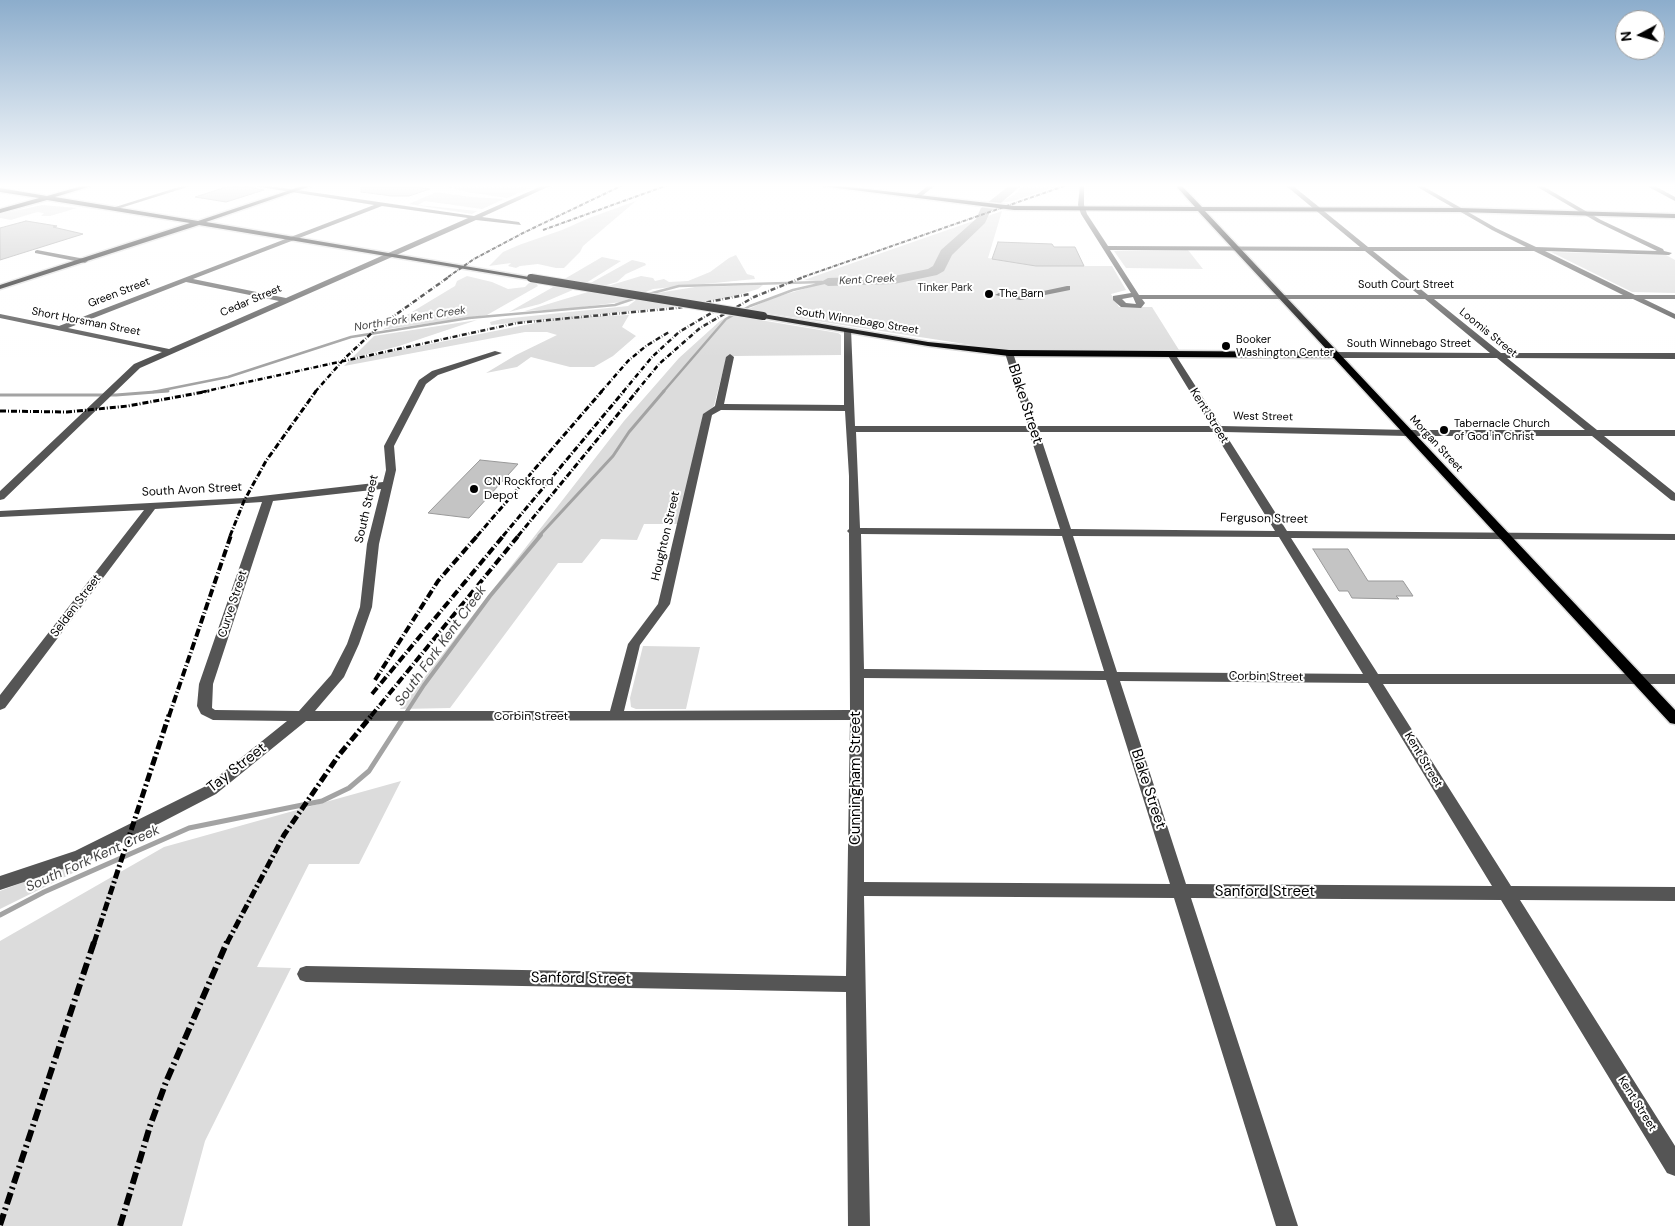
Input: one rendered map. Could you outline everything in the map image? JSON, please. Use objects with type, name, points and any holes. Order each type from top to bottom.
[{"type":"main road","points":[[0,287],[142,242]]},
{"type":"main road","name":"South Winnebago Street","points":[[317,242],[972,350],[1009,353],[1335,355]]},
{"type":"main road","name":"Morgan Street","points":[[1232,242],[1408,433],[1507,536],[1675,719]]},
{"type":"street","name":"Green Street","points":[[60,328],[283,242]]},
{"type":"street","name":"Cedar Street","points":[[0,497],[113,386],[137,366],[417,242]]},
{"type":"street","points":[[1102,242],[1106,248],[1535,249],[1672,254]]},
{"type":"street","name":"Loomis Street","points":[[1359,242],[1675,498]]},
{"type":"street","points":[[1522,242],[1675,317]]},
{"type":"street","points":[[1646,242],[1672,254]]},
{"type":"street","name":"South Court Street","points":[[1106,248],[1136,296],[1675,297]]},
{"type":"street","points":[[36,252],[85,261]]},
{"type":"street","points":[[186,280],[286,300]]},
{"type":"street","points":[[999,295],[1020,298],[1067,288]]},
{"type":"street","name":"Short Horsman Street","points":[[0,316],[168,351]]},
{"type":"street","name":"Cunningham Street","points":[[848,331],[849,408],[854,476],[853,531],[857,673],[855,984],[859,1226]]},
{"type":"street","name":"South Street","points":[[304,715],[337,677],[366,608],[373,544],[385,485],[390,470],[389,446],[422,382],[435,373],[498,353]]},
{"type":"street","name":"Blake Street","points":[[1009,353],[1287,1226]]},
{"type":"street","name":"Kent Street","points":[[1171,354],[1675,1165]]},
{"type":"street","name":"South Winnebago Street","points":[[1335,355],[1675,356]]},
{"type":"street","name":"Houghton Street","points":[[616,717],[634,644],[664,604],[708,414],[719,408],[730,357]]},
{"type":"street","points":[[719,408],[849,408]]},
{"type":"street","name":"West Street","points":[[850,429],[1217,429],[1408,433],[1675,433]]},
{"type":"street","name":"South Avon Street","points":[[0,514],[244,501],[385,485]]},
{"type":"street","name":"Curve Street","points":[[206,711],[204,698],[206,684],[269,497]]},
{"type":"street","name":"Selden Street","points":[[0,705],[152,506]]},
{"type":"street","name":"Ferguson Street","points":[[853,531],[1066,531],[1675,537]]},
{"type":"street","name":"Corbin Street","points":[[857,673],[1374,679],[1675,679]]},
{"type":"street","name":"Corbin Street","points":[[206,711],[222,716],[616,717],[857,715]]},
{"type":"street","name":"Tay Street","points":[[0,883],[81,856],[211,790],[304,715]]},
{"type":"street","name":"Sanford Street","points":[[855,889],[1675,894]]},
{"type":"street","name":"Sanford Street","points":[[306,974],[855,984]]},
{"type":"green space","points":[[527,242],[587,242],[564,268],[538,264],[516,268],[508,266],[511,263],[489,266],[503,252]]},
{"type":"green space","name":"Tinker Park","points":[[912,242],[993,242],[988,258],[1036,266],[1112,266],[1126,290],[1111,294],[1119,307],[1152,307],[1179,350],[997,349],[746,310],[773,298],[827,282],[804,280]]},
{"type":"green space","points":[[1188,250],[1203,269],[1126,268],[1114,251]]},
{"type":"green space","points":[[1551,252],[1666,255],[1675,260],[1675,293],[1632,292]]},
{"type":"green space","points":[[736,255],[747,274],[754,276],[755,279],[653,289],[621,302],[567,309],[525,311],[641,276],[653,278],[655,281],[664,279],[669,282],[688,281],[710,272]]},
{"type":"green space","points":[[602,257],[621,261],[586,283],[561,281]]},
{"type":"green space","points":[[632,260],[645,263],[646,265],[626,274],[617,282],[600,287],[587,285]]},
{"type":"green space","points":[[467,276],[492,282],[508,289],[525,287],[529,283],[536,283],[538,286],[487,315],[382,330],[455,286],[457,281]]},
{"type":"green space","points":[[763,285],[758,289],[728,298],[672,307],[573,317],[629,315],[622,327],[636,336],[613,356],[594,367],[570,367],[531,357],[517,367],[486,373],[516,355],[557,335],[547,332],[525,332],[344,366],[350,360],[555,319],[491,325],[490,322],[502,319],[628,306],[636,300],[652,294],[695,287]]},
{"type":"green space","points":[[555,286],[575,289],[540,304],[509,312]]},
{"type":"green space","points":[[730,315],[838,333],[841,335],[841,355],[732,356],[726,359],[714,406],[703,415],[678,524],[644,524],[637,540],[601,539],[582,563],[558,563],[450,708],[400,709],[624,421],[679,358],[720,321]]},
{"type":"green space","points":[[477,320],[399,346],[352,358],[374,336]]},
{"type":"green space","points":[[643,646],[700,647],[686,709],[636,709],[631,707],[630,698]]},
{"type":"green space","points":[[401,781],[359,864],[309,864],[257,967],[291,968],[205,1141],[182,1226],[0,1226],[0,941],[164,847]]},
{"type":"green space","points":[[94,855],[89,865],[0,909],[0,891]]},
{"type":"building","points":[[0,242],[57,242],[0,260]]},
{"type":"building","points":[[998,242],[1052,244],[1054,247],[1075,247],[1084,266],[1036,266],[992,259]]},
{"type":"building","name":"CN Rockford Depot","points":[[480,460],[518,464],[469,518],[428,513]]},
{"type":"building","points":[[1313,549],[1348,549],[1368,581],[1403,581],[1413,596],[1396,596],[1399,599],[1352,598],[1348,591],[1339,591]]},
{"type":"waterway","name":"Kent Creek","points":[[828,282],[894,280],[932,272],[939,268],[946,253],[957,242]]},
{"type":"waterway","name":"North Fork Kent Creek","points":[[645,295],[679,286],[822,282]]},
{"type":"waterway","name":"South Fork Kent Creek","points":[[663,392],[726,319],[750,306],[793,290],[828,282]]},
{"type":"waterway","name":"North Fork Kent Creek","points":[[153,392],[228,377],[351,337],[469,318],[615,305],[639,297]]},
{"type":"waterway","name":"North Fork Kent Creek","points":[[0,395],[116,395],[168,391]]},
{"type":"waterway","name":"South Fork Kent Creek","points":[[539,536],[613,456],[629,432],[664,391]]},
{"type":"waterway","name":"South Fork Kent Creek","points":[[404,716],[424,685],[490,596],[541,535]]},
{"type":"waterway","name":"South Fork Kent Creek","points":[[0,915],[44,892],[189,828],[322,801],[349,788],[369,771],[405,715]]},
{"type":"railway","points":[[448,277],[474,259],[506,242]]},
{"type":"railway","points":[[803,277],[903,242]]},
{"type":"railway","points":[[342,361],[377,328],[450,276]]},
{"type":"railway","points":[[636,392],[659,364],[700,328],[754,297],[806,276]]},
{"type":"railway","points":[[342,361],[517,323],[677,308],[750,294]]},
{"type":"railway","points":[[623,392],[652,357],[679,332],[718,309]]},
{"type":"railway","points":[[601,392],[628,361],[646,346],[669,332]]},
{"type":"railway","points":[[202,392],[342,361]]},
{"type":"railway","points":[[315,392],[342,361]]},
{"type":"railway","points":[[0,411],[67,412],[128,406],[209,391]]},
{"type":"railway","points":[[230,536],[244,501],[266,461],[316,391]]},
{"type":"railway","points":[[477,536],[602,391]]},
{"type":"railway","points":[[503,536],[624,391]]},
{"type":"railway","points":[[518,536],[637,391]]},
{"type":"railway","points":[[169,716],[231,535]]},
{"type":"railway","points":[[375,680],[438,581],[478,535]]},
{"type":"railway","points":[[372,694],[504,535]]},
{"type":"railway","points":[[371,716],[519,535]]},
{"type":"railway","points":[[94,943],[169,715]]},
{"type":"railway","points":[[227,943],[284,835],[339,755],[372,715]]},
{"type":"railway","points":[[0,1225],[94,942]]},
{"type":"railway","points":[[120,1226],[150,1126],[166,1082],[227,942]]},
{"type":"place","name":"The Barn","points":[[989,294]]},
{"type":"place","name":"Booker Washington Center","points":[[1226,346]]},
{"type":"place","name":"Tabernacle Church of God in Christ","points":[[1444,430]]},
{"type":"place","name":"CN Rockford Depot","points":[[474,489]]}]
